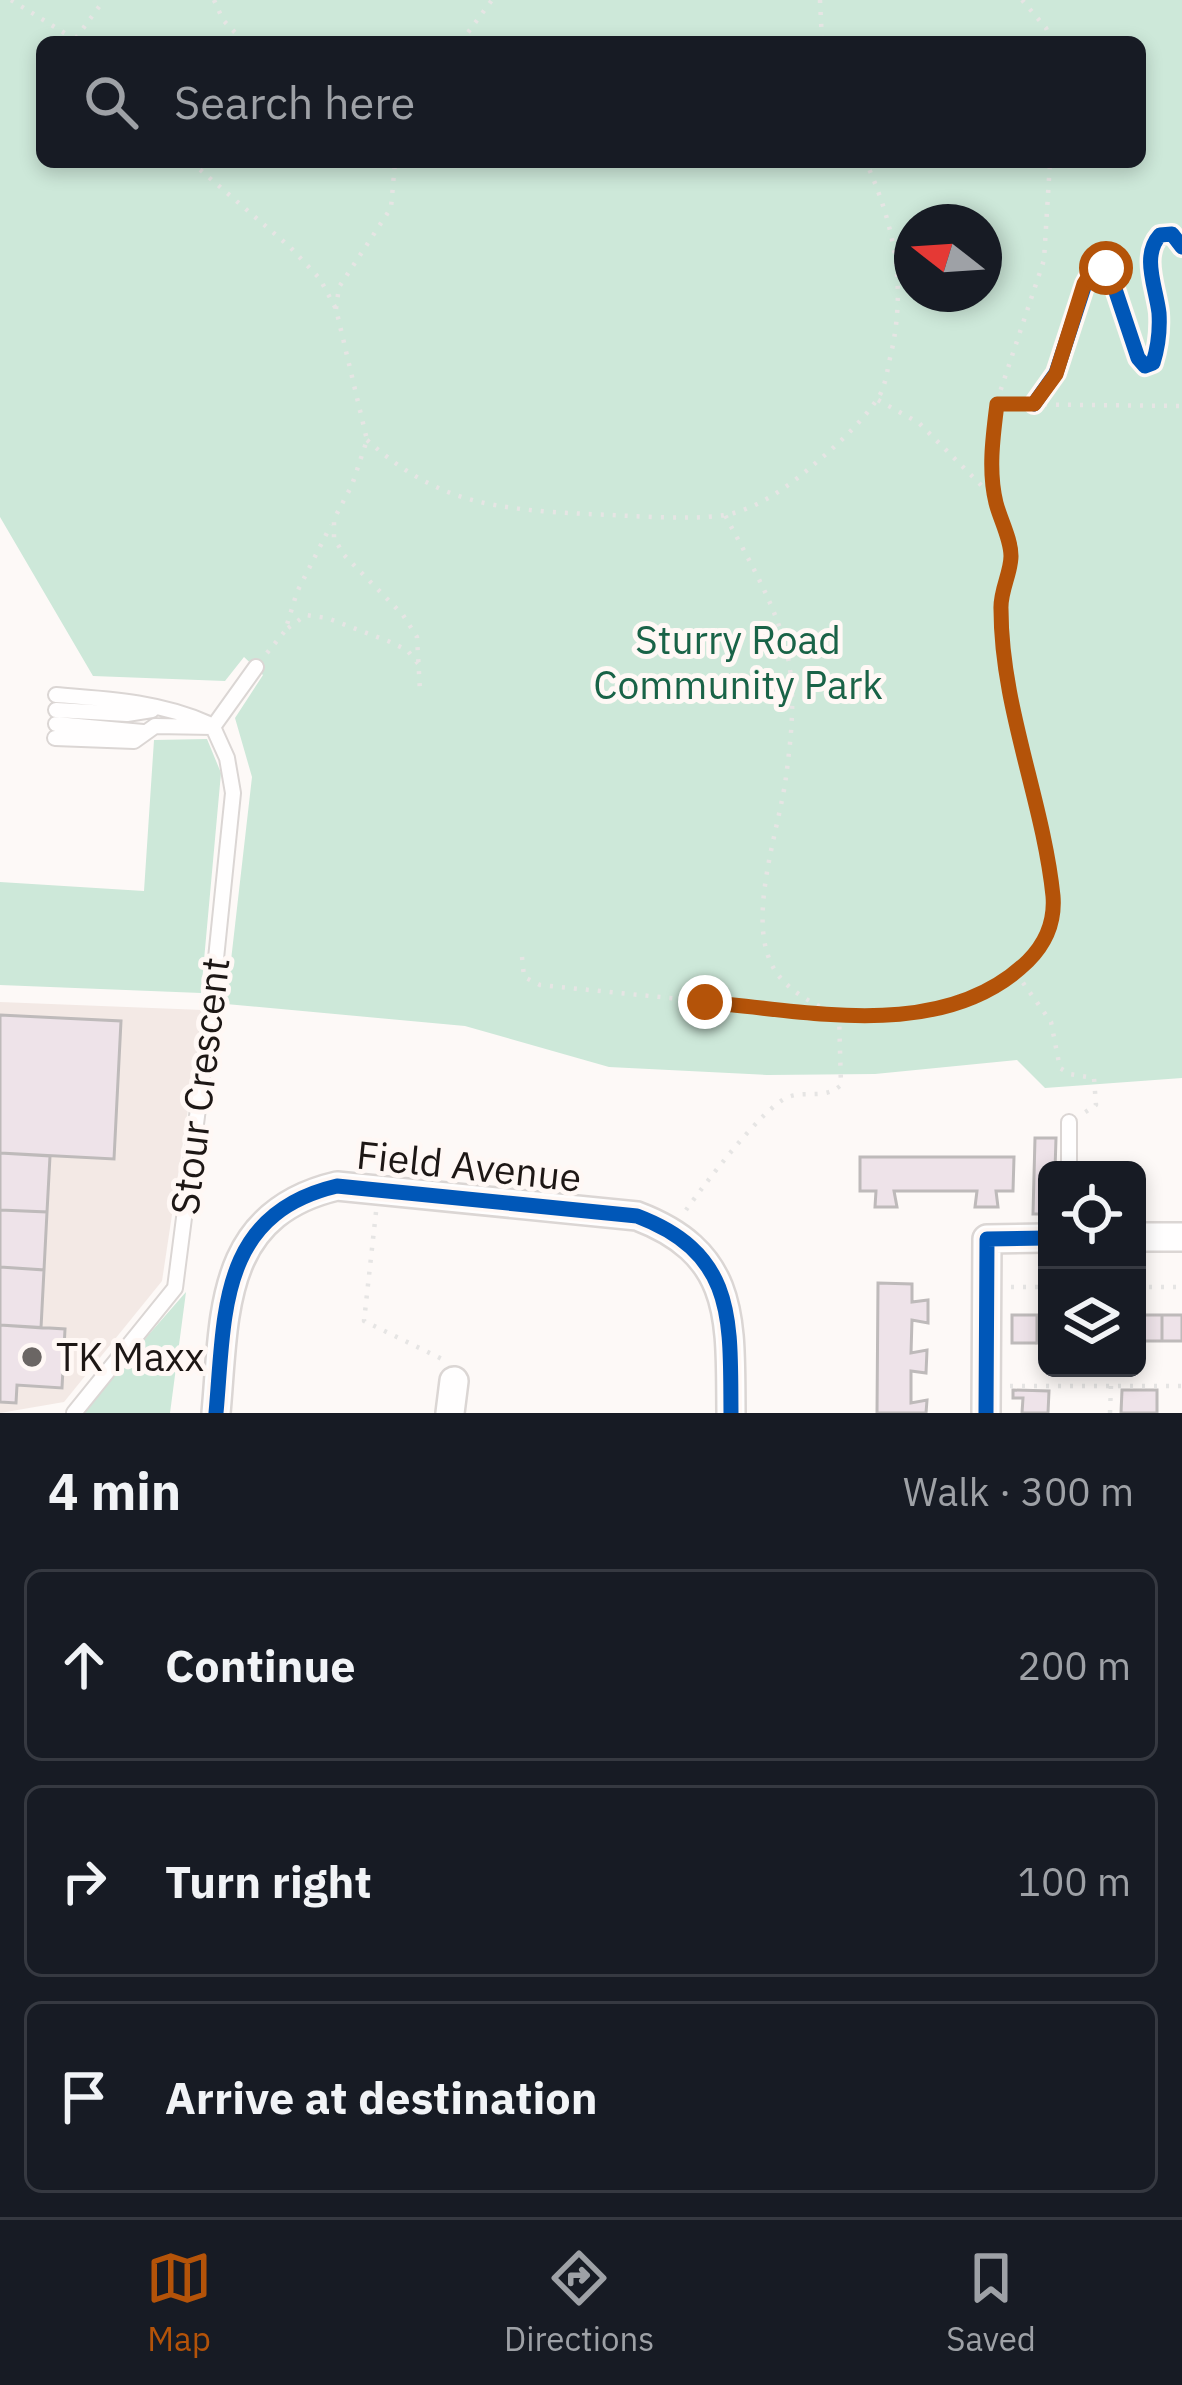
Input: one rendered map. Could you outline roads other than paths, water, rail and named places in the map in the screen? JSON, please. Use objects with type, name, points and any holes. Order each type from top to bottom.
[{"type":"street","name":"Field Avenue","points":[[216,1413],[228,1286],[250,1235],[311,1192],[337,1186],[637,1216],[672,1229],[706,1262],[720,1284],[726,1306],[731,1413]]},
{"type":"street","points":[[1146,1238],[1182,1237]]},
{"type":"street","points":[[986,1400],[987,1239],[1038,1238]]},
{"type":"street","points":[[450,1413],[454,1381]]},
{"type":"lane","points":[[213,727],[256,667]]},
{"type":"lane","points":[[156,709],[186,713],[213,727],[176,724],[143,732],[56,717],[156,709]]},
{"type":"lane","name":"Stour Crescent","points":[[74,1413],[175,1288],[233,793],[227,758],[213,727]]},
{"type":"lane","points":[[1069,1122],[1069,1161]]},
{"type":"place","name":"TK Maxx","points":[[32,1357]]},
{"type":"park label","name":"Sturry Road Community Park","points":[[738,662]]}]
